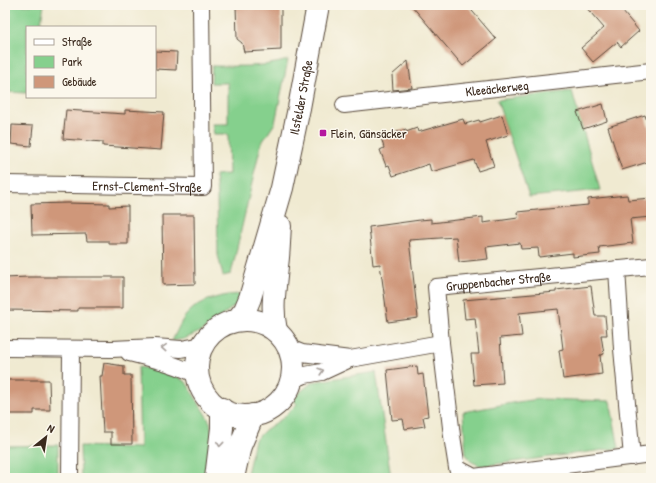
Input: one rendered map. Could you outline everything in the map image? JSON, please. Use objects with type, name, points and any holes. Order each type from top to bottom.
[{"type":"main road","name":"Ilsfelder Straße","points":[[238,320],[245,310],[250,298],[282,188],[300,108],[318,5]]},
{"type":"main road","name":"Ilsfelder Straße","points":[[276,331],[273,316],[273,303],[278,266],[282,188]]},
{"type":"main road","name":"Ilsfelder Straße","points":[[238,320],[257,321],[276,331],[289,348],[294,365],[292,381],[287,392],[279,402],[268,410],[253,415],[238,415],[216,405],[206,395],[198,376],[198,360],[203,346],[212,333],[224,325],[238,320]]},
{"type":"main road","points":[[216,478],[222,428],[222,409]]},
{"type":"main road","points":[[232,478],[240,446],[253,415]]},
{"type":"street","name":"Ernst-Clement-Straße","points":[[5,184],[203,187],[201,5]]},
{"type":"street","name":"Kleeäckerweg","points":[[344,105],[651,72]]},
{"type":"street","name":"Gruppenbacher Straße","points":[[651,266],[436,287],[441,343],[457,468],[474,477],[651,454]]},
{"type":"street","points":[[616,270],[632,457]]},
{"type":"street","points":[[292,381],[305,375],[322,372],[350,359],[441,343]]},
{"type":"street","points":[[5,348],[112,349],[155,347],[181,349],[203,346]]},
{"type":"street","points":[[289,348],[306,353],[350,359]]},
{"type":"street","points":[[70,478],[71,349]]},
{"type":"street","points":[[112,349],[171,364],[198,376]]},
{"type":"green space","points":[[5,5],[44,5],[40,26],[26,26],[26,93],[5,92]]},
{"type":"green space","points":[[288,60],[275,123],[261,144],[231,274],[223,276],[218,255],[217,196],[215,175],[229,174],[228,134],[214,134],[212,124],[228,124],[228,83],[211,83],[212,66],[259,65],[278,63]]},
{"type":"green space","points":[[572,91],[600,190],[529,197],[497,100]]},
{"type":"green space","points":[[241,294],[237,304],[202,331],[184,339],[172,341],[182,321],[193,308],[207,300]]},
{"type":"green space","points":[[138,367],[169,372],[186,382],[210,422],[214,445],[211,478],[81,478],[80,446],[140,448]]},
{"type":"green space","points":[[376,372],[391,478],[246,478],[255,440],[265,430],[283,418],[297,404],[293,400],[312,382]]},
{"type":"green space","points":[[540,399],[610,401],[619,448],[481,466],[472,462],[466,454],[463,412]]},
{"type":"green space","points":[[58,445],[58,478],[5,478],[5,446]]},
{"type":"building","points":[[236,5],[281,5],[281,50],[244,52],[242,43],[237,39]]},
{"type":"building","points":[[411,5],[467,5],[496,39],[463,66]]},
{"type":"building","points":[[584,5],[617,5],[639,31],[621,47],[617,42],[593,62],[581,48],[604,28]]},
{"type":"building","points":[[156,51],[177,52],[176,70],[156,69]]},
{"type":"building","points":[[408,61],[412,88],[393,90],[392,75]]},
{"type":"building","points":[[603,104],[607,121],[583,129],[577,112]]},
{"type":"building","points":[[66,110],[125,114],[125,110],[164,112],[161,150],[103,146],[103,142],[63,139]]},
{"type":"building","points":[[502,115],[508,135],[486,142],[494,166],[478,171],[474,160],[431,172],[429,164],[393,176],[389,165],[386,166],[380,150],[384,148],[381,137],[406,129],[406,132],[417,128],[418,132],[463,119],[465,124],[479,120],[480,122]]},
{"type":"building","points":[[645,115],[651,134],[651,161],[622,170],[608,127]]},
{"type":"building","points":[[12,125],[33,126],[31,146],[11,144]]},
{"type":"building","points":[[627,195],[628,200],[651,198],[651,217],[630,219],[633,243],[599,247],[600,254],[573,257],[573,253],[539,257],[538,248],[521,249],[520,243],[486,247],[488,259],[459,262],[456,237],[409,240],[418,318],[388,322],[380,264],[373,265],[369,227],[431,219],[431,223],[483,217],[483,223],[518,218],[517,212],[588,205],[588,199]]},
{"type":"building","points":[[31,204],[109,204],[109,207],[128,206],[128,244],[109,244],[109,241],[87,241],[86,234],[32,235]]},
{"type":"building","points":[[162,215],[194,215],[195,284],[163,285]]},
{"type":"building","points":[[123,277],[123,308],[78,308],[78,311],[5,310],[5,278]]},
{"type":"building","points":[[591,286],[595,316],[605,316],[607,335],[601,335],[604,354],[600,355],[602,374],[563,379],[559,350],[563,349],[558,309],[519,313],[522,336],[500,338],[503,383],[474,385],[471,354],[479,354],[475,318],[465,319],[463,300],[556,292],[556,290]]},
{"type":"building","points":[[104,363],[124,366],[124,375],[131,375],[132,444],[111,444],[111,432],[103,432],[100,376],[102,376]]},
{"type":"building","points":[[417,366],[418,375],[423,374],[428,416],[423,417],[425,426],[405,429],[403,419],[392,420],[387,370]]},
{"type":"building","points":[[7,380],[49,380],[50,410],[34,410],[34,414],[7,414]]},
{"type":"place","name":"Flein, Gänsäcker","points":[[323,133]]}]
